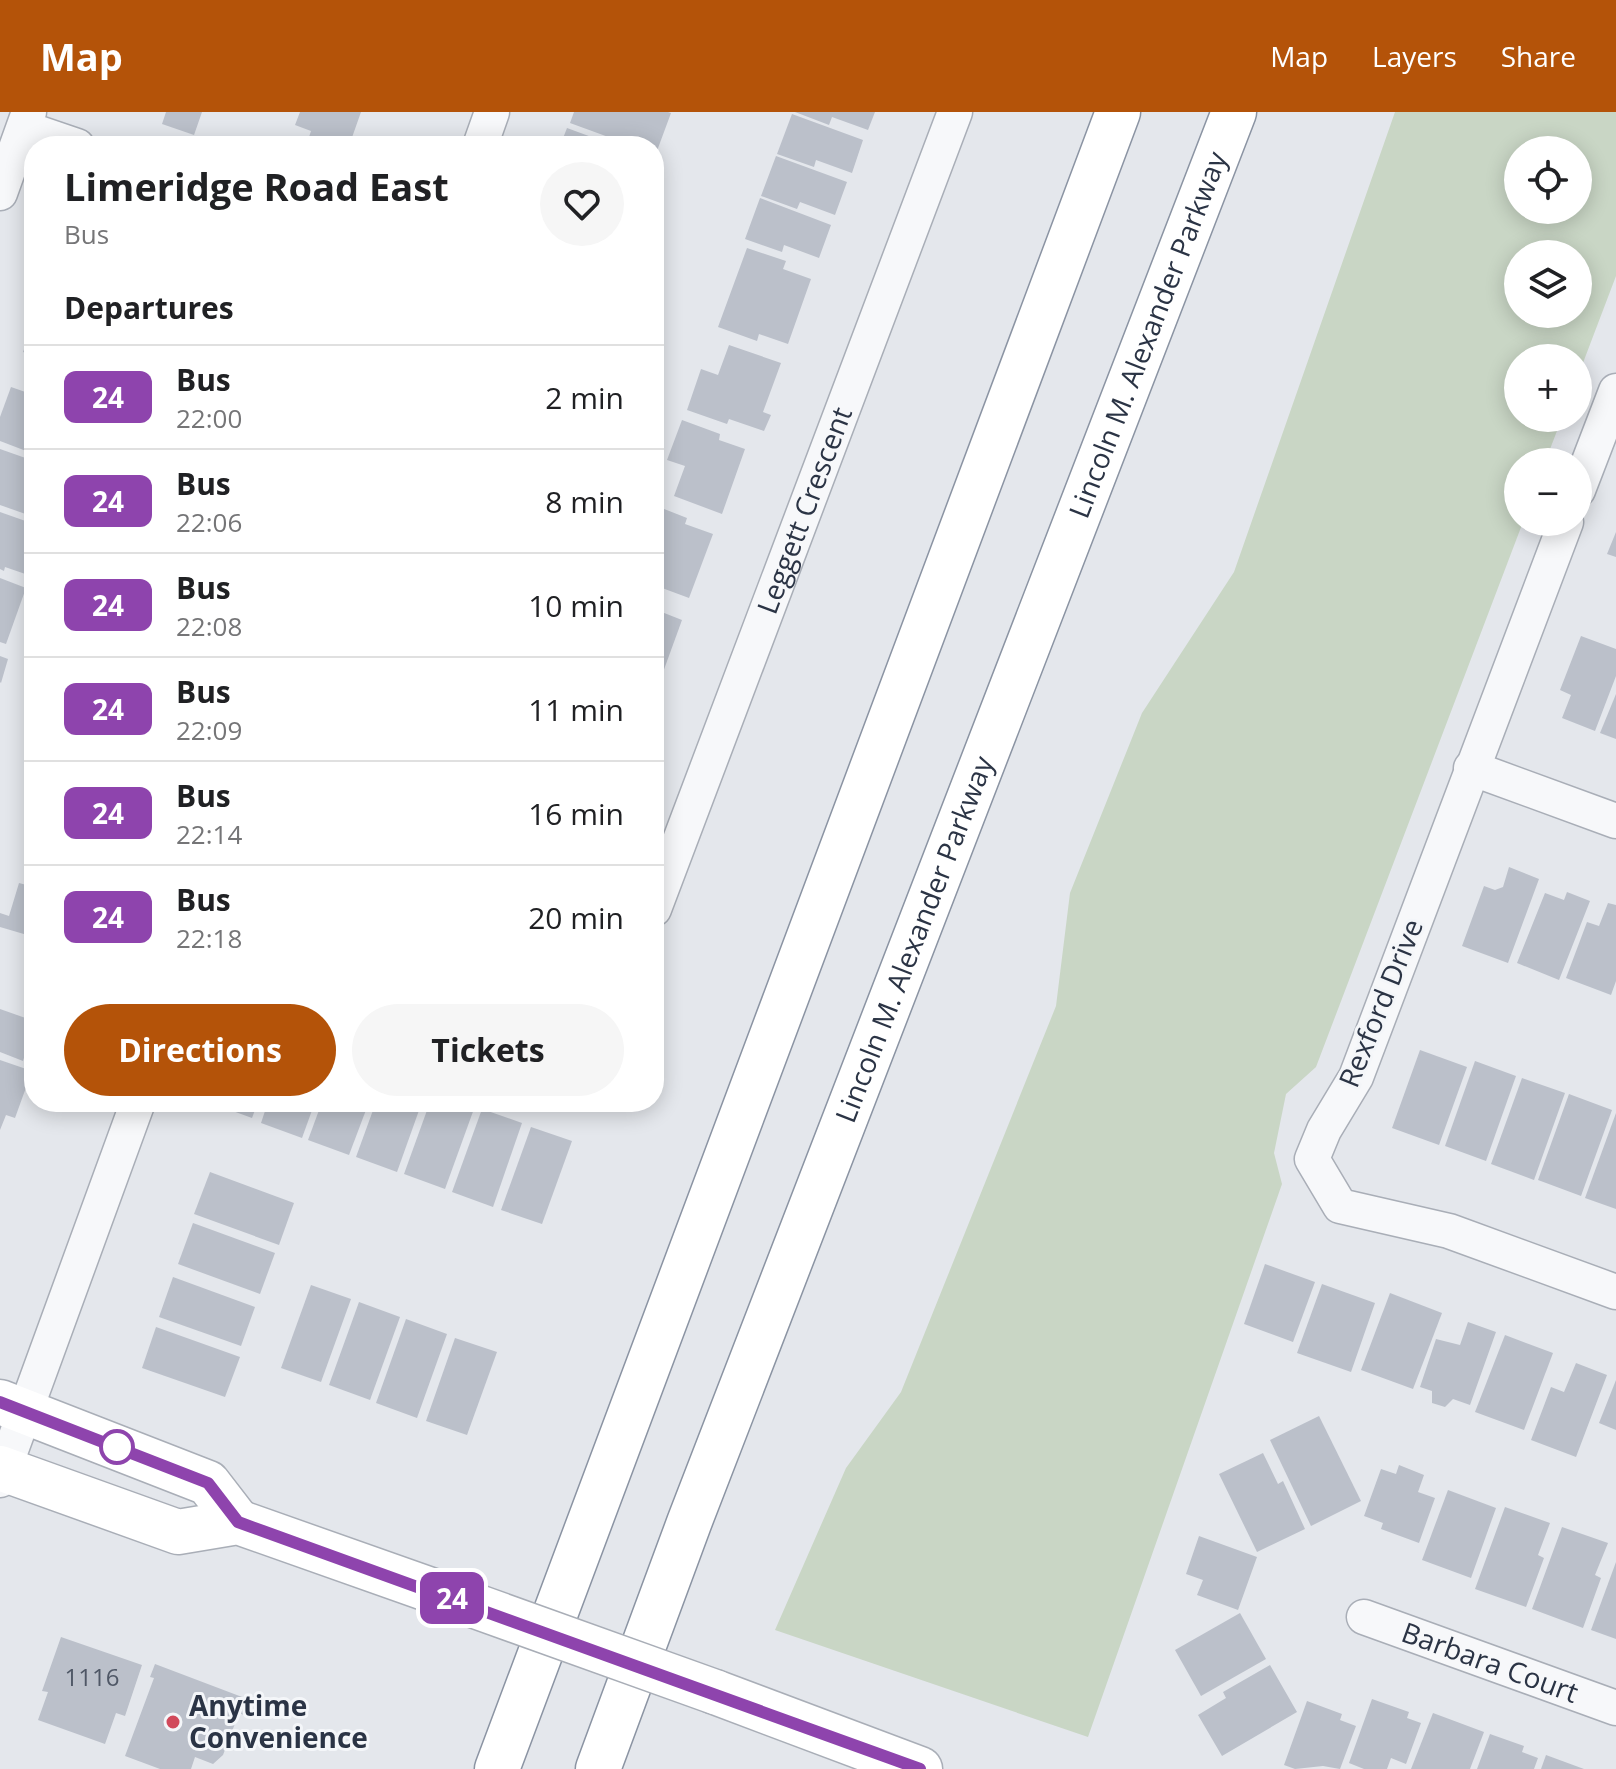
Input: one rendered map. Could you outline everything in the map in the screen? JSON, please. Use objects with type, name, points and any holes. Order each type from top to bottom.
[{"type":"main road","points":[[497,1769],[1118,112]]},
{"type":"main road","name":"Lincoln M. Alexander Parkway","points":[[598,1769],[700,1493],[1234,112]]},
{"type":"main road","points":[[13,1407],[208,1483],[238,1522]]},
{"type":"main road","points":[[1,1472],[178,1532],[238,1522],[715,1692],[920,1769]]},
{"type":"street","points":[[484,136],[492,112]]},
{"type":"street","name":"Leggett Crescent","points":[[664,883],[955,112]]},
{"type":"street","points":[[0,193],[26,120],[57,136]]},
{"type":"street","points":[[1592,454],[1616,391]]},
{"type":"street","name":"Rexford Drive","points":[[1561,536],[1356,1077],[1324,1130],[1312,1159],[1340,1206],[1449,1231],[1616,1292]]},
{"type":"street","points":[[1471,768],[1616,821]]},
{"type":"street","points":[[1,1472],[13,1407],[134,1112]]},
{"type":"street","name":"Barbara Court","points":[[1364,1617],[1616,1708]]},
{"type":"green space","points":[[1395,112],[1616,112],[1616,276],[1590,344],[1504,344],[1504,432],[1557,432],[1550,448],[1504,448],[1504,536],[1518,536],[1316,1067],[1286,1094],[1274,1153],[1282,1184],[1088,1737],[775,1630],[846,1468],[901,1392],[1056,1006],[1070,893],[1142,713],[1234,572]]},
{"type":"building","points":[[166,112],[202,112],[194,135],[162,124]]},
{"type":"building","points":[[300,112],[361,112],[353,136],[309,136],[311,131],[295,125]]},
{"type":"building","points":[[574,112],[671,113],[662,136],[606,136],[570,123]]},
{"type":"building","points":[[795,112],[875,112],[868,130],[832,117],[829,125]]},
{"type":"building","points":[[792,114],[863,140],[852,173],[816,160],[814,167],[777,154]]},
{"type":"building","points":[[567,128],[589,136],[564,136]]},
{"type":"building","points":[[776,156],[847,182],[835,215],[800,202],[797,209],[761,196]]},
{"type":"building","points":[[760,198],[831,225],[819,258],[784,245],[782,252],[745,239]]},
{"type":"building","points":[[747,248],[786,261],[783,269],[811,279],[788,344],[759,334],[757,341],[718,327]]},
{"type":"building","points":[[729,345],[781,363],[763,412],[771,415],[764,431],[729,419],[727,424],[687,410],[701,369],[718,375]]},
{"type":"building","points":[[11,387],[24,392],[24,450],[0,441],[0,417]]},
{"type":"building","points":[[682,420],[720,434],[719,440],[745,449],[722,514],[674,496],[685,466],[667,460]]},
{"type":"building","points":[[0,449],[24,457],[24,513],[0,505]]},
{"type":"building","points":[[664,509],[687,518],[685,524],[713,534],[689,598],[664,589]]},
{"type":"building","points":[[0,512],[24,520],[24,574],[5,567],[4,571],[0,569]]},
{"type":"building","points":[[1616,532],[1616,557],[1607,554]]},
{"type":"building","points":[[0,578],[24,587],[24,594],[6,644],[0,642]]},
{"type":"building","points":[[664,613],[682,620],[664,670]]},
{"type":"building","points":[[1581,636],[1616,649],[1616,676],[1595,731],[1562,718],[1571,695],[1560,690]]},
{"type":"building","points":[[0,656],[8,659],[1,683],[0,682]]},
{"type":"building","points":[[1616,694],[1616,739],[1600,733]]},
{"type":"building","points":[[1509,867],[1539,879],[1508,963],[1462,946],[1484,886],[1495,890],[1503,887]]},
{"type":"building","points":[[19,883],[24,884],[24,934],[0,927],[0,913],[9,916]]},
{"type":"building","points":[[1567,892],[1590,901],[1559,980],[1517,963],[1545,893],[1564,900]]},
{"type":"building","points":[[1608,903],[1616,905],[1616,981],[1611,995],[1566,978],[1587,922],[1599,926]]},
{"type":"building","points":[[0,1009],[24,1017],[24,1058],[23,1061],[0,1052]]},
{"type":"building","points":[[1420,1050],[1467,1067],[1439,1145],[1392,1128]]},
{"type":"building","points":[[0,1060],[24,1068],[24,1093],[15,1118],[6,1115],[0,1130]]},
{"type":"building","points":[[1475,1061],[1516,1076],[1486,1161],[1445,1146]]},
{"type":"building","points":[[1522,1078],[1565,1093],[1534,1180],[1491,1164]]},
{"type":"building","points":[[1569,1094],[1612,1110],[1581,1196],[1538,1180]]},
{"type":"building","points":[[236,1112],[254,1112],[252,1118]]},
{"type":"building","points":[[265,1112],[311,1112],[302,1138],[261,1123]]},
{"type":"building","points":[[318,1112],[365,1112],[349,1155],[308,1140]]},
{"type":"building","points":[[372,1112],[418,1112],[397,1172],[356,1157]]},
{"type":"building","points":[[426,1112],[473,1112],[445,1189],[404,1174]]},
{"type":"building","points":[[481,1112],[491,1112],[522,1123],[493,1207],[452,1192]]},
{"type":"building","points":[[1616,1113],[1616,1209],[1585,1198]]},
{"type":"building","points":[[531,1127],[572,1141],[542,1224],[501,1210]]},
{"type":"building","points":[[210,1172],[294,1203],[279,1245],[194,1214]]},
{"type":"building","points":[[193,1223],[275,1253],[260,1294],[178,1264]]},
{"type":"building","points":[[1265,1264],[1315,1282],[1293,1342],[1244,1324]]},
{"type":"building","points":[[173,1277],[255,1307],[241,1346],[159,1317]]},
{"type":"building","points":[[1322,1284],[1375,1303],[1351,1372],[1297,1353]]},
{"type":"building","points":[[311,1285],[351,1299],[321,1382],[281,1368]]},
{"type":"building","points":[[1390,1293],[1442,1313],[1413,1389],[1361,1370]]},
{"type":"building","points":[[359,1302],[400,1317],[370,1400],[329,1385]]},
{"type":"building","points":[[406,1319],[447,1334],[417,1418],[376,1403]]},
{"type":"building","points":[[1468,1322],[1496,1332],[1470,1405],[1453,1399],[1445,1407],[1432,1403],[1432,1391],[1420,1387],[1436,1339],[1460,1345]]},
{"type":"building","points":[[156,1327],[240,1357],[225,1397],[142,1368]]},
{"type":"building","points":[[1505,1335],[1553,1353],[1524,1430],[1475,1412]]},
{"type":"building","points":[[455,1338],[497,1352],[467,1435],[426,1421]]},
{"type":"building","points":[[1576,1363],[1607,1375],[1576,1457],[1531,1440],[1551,1387],[1564,1392]]},
{"type":"building","points":[[1616,1380],[1616,1430],[1599,1423]]},
{"type":"building","points":[[1319,1416],[1361,1501],[1311,1526],[1270,1440]]},
{"type":"building","points":[[1263,1453],[1278,1484],[1283,1481],[1305,1529],[1257,1552],[1219,1474]]},
{"type":"building","points":[[1399,1465],[1424,1475],[1418,1492],[1435,1498],[1419,1543],[1381,1529],[1383,1523],[1364,1516],[1381,1469],[1396,1474]]},
{"type":"building","points":[[1448,1490],[1496,1508],[1471,1578],[1422,1560]]},
{"type":"building","points":[[1505,1507],[1550,1523],[1538,1555],[1544,1558],[1526,1607],[1475,1589]]},
{"type":"building","points":[[1562,1527],[1608,1543],[1595,1575],[1601,1578],[1583,1628],[1532,1609]]},
{"type":"building","points":[[1199,1536],[1257,1557],[1238,1610],[1197,1595],[1203,1580],[1186,1574]]},
{"type":"building","points":[[1616,1562],[1616,1639],[1591,1630]]},
{"type":"building","points":[[1240,1613],[1266,1659],[1201,1696],[1175,1650]]},
{"type":"building","points":[[61,1637],[142,1665],[125,1716],[116,1713],[105,1744],[38,1720],[48,1692],[42,1691]]},
{"type":"building","name":"Anytime Convenience","points":[[155,1664],[250,1700],[244,1715],[239,1713],[223,1755],[213,1764],[195,1757],[191,1769],[160,1769],[125,1756],[154,1678],[150,1677]]},
{"type":"building","points":[[1270,1665],[1297,1712],[1222,1756],[1198,1715],[1226,1698],[1223,1692]]},
{"type":"building","points":[[1372,1699],[1409,1712],[1407,1718],[1421,1723],[1406,1764],[1391,1758],[1387,1769],[1364,1769],[1349,1763]]},
{"type":"building","points":[[1307,1701],[1342,1714],[1340,1720],[1356,1726],[1340,1769],[1323,1766],[1295,1769],[1284,1765]]},
{"type":"building","points":[[1433,1713],[1484,1732],[1470,1769],[1411,1769]]},
{"type":"building","points":[[1490,1734],[1524,1746],[1522,1752],[1538,1758],[1534,1769],[1477,1769]]},
{"type":"building","points":[[1546,1755],[1584,1769],[1541,1769]]},
{"type":"bus line","name":"24","points":[[0,1402],[208,1483],[238,1522],[715,1692],[920,1769]]},
{"type":"place","name":"Anytime Convenience","points":[[173,1722]]}]
